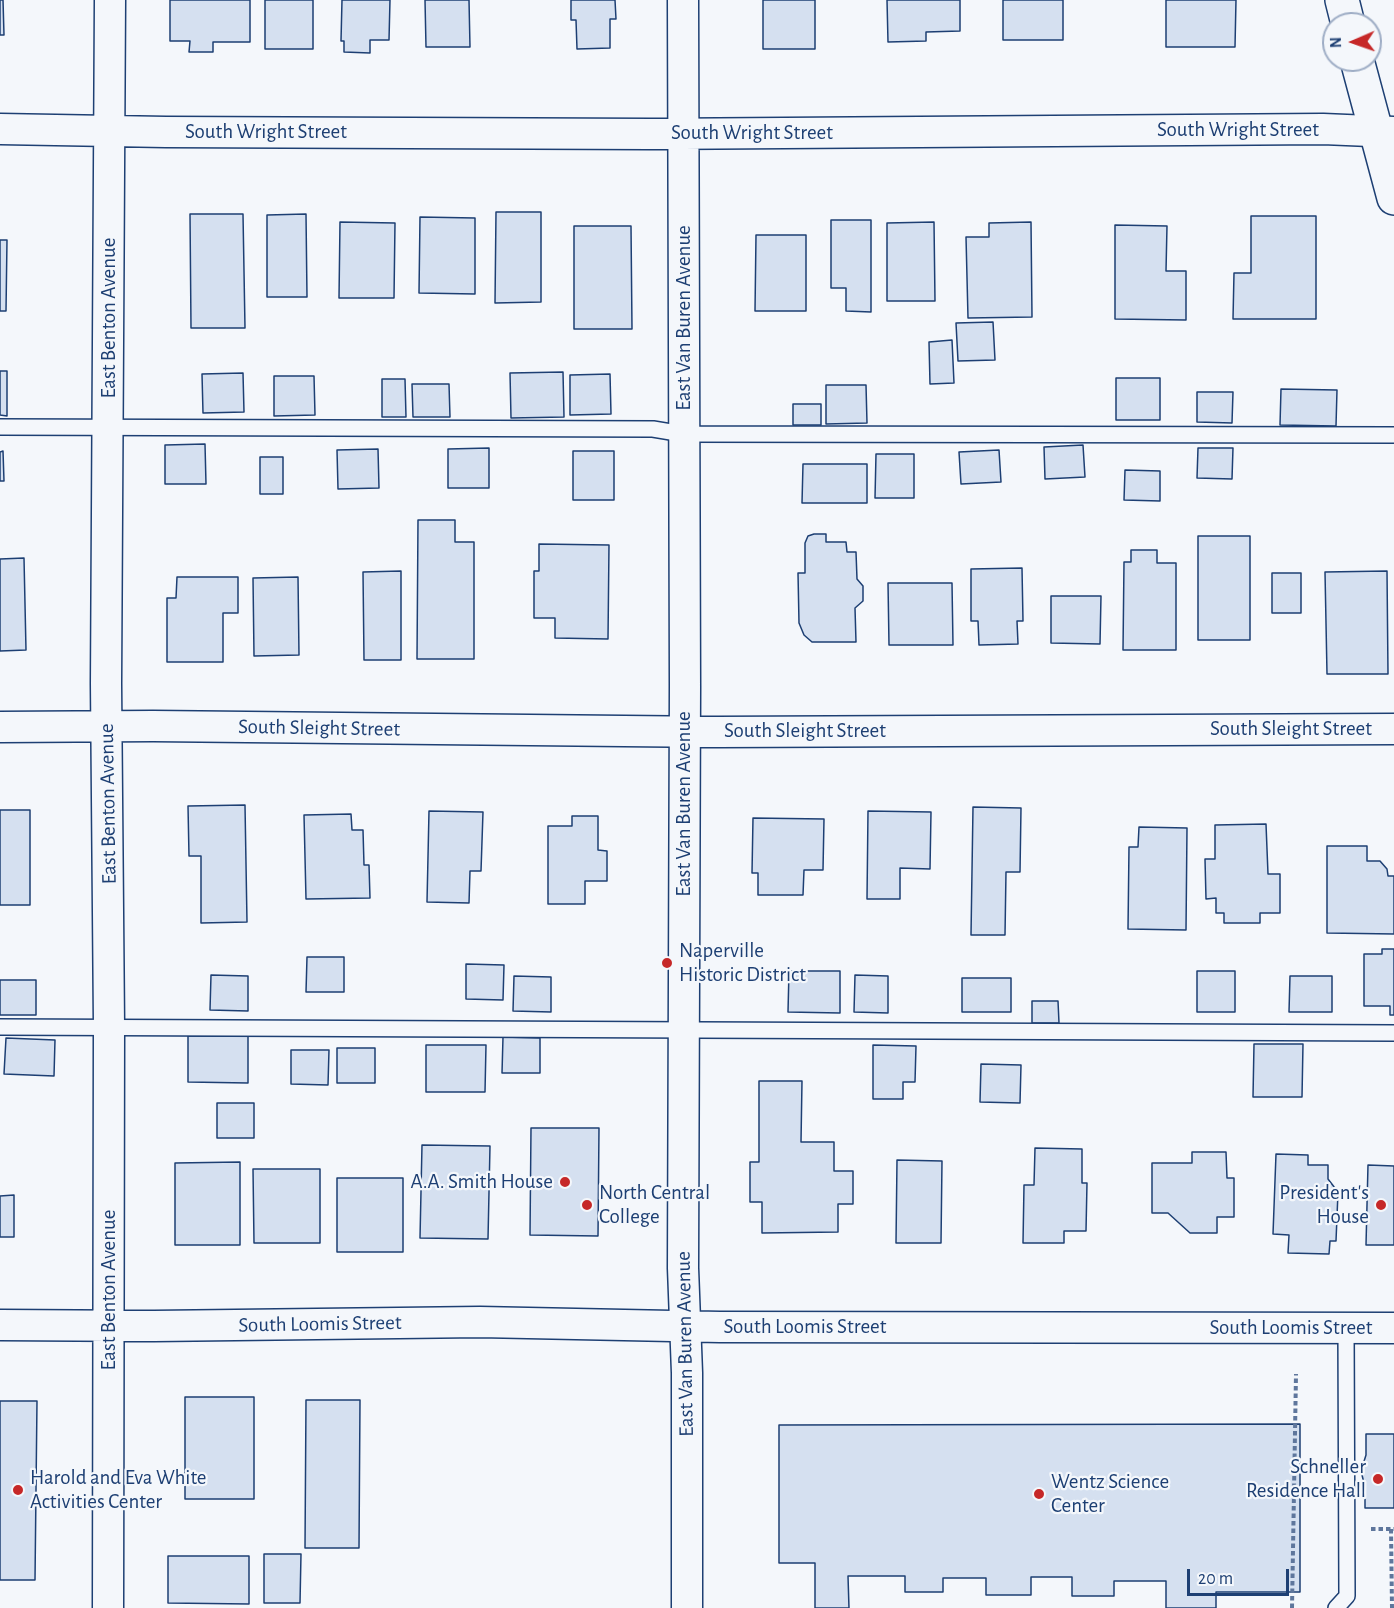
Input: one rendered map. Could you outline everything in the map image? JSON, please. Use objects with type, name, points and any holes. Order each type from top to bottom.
[{"type":"main road","points":[[1362,72],[1385,132],[1394,198]]},
{"type":"street","name":"East Benton Avenue","points":[[108,1608],[107,727],[110,0]]},
{"type":"street","name":"East Van Buren Avenue","points":[[684,0],[683,1268],[687,1608]]},
{"type":"street","name":"South Wright Street","points":[[0,129],[683,134],[1312,129],[1385,132]]},
{"type":"street","name":"South Sleight Street","points":[[0,727],[153,726],[684,731],[1394,729]]},
{"type":"street","name":"South Loomis Street","points":[[0,1325],[491,1322],[685,1326],[1394,1328]]},
{"type":"lane","points":[[0,427],[653,429],[684,434],[1394,435]]},
{"type":"lane","points":[[0,1027],[1394,1033]]},
{"type":"lane","points":[[1336,1608],[1347,1596],[1346,1328]]},
{"type":"path","points":[[1292,1608],[1296,1374]]},
{"type":"path","points":[[1391,1529],[1392,1608]]},
{"type":"building","points":[[0,0],[3,0],[4,35],[0,35]]},
{"type":"building","points":[[170,0],[250,0],[250,42],[213,42],[213,52],[189,52],[190,41],[170,41]]},
{"type":"building","points":[[265,0],[313,0],[313,49],[265,49]]},
{"type":"building","points":[[342,0],[390,0],[389,40],[370,40],[370,53],[344,52],[344,41],[341,41]]},
{"type":"building","points":[[425,0],[469,0],[470,47],[426,47]]},
{"type":"building","points":[[571,0],[615,0],[616,19],[610,19],[610,48],[577,49],[576,20],[571,20]]},
{"type":"building","points":[[763,0],[815,0],[815,49],[763,49]]},
{"type":"building","points":[[887,0],[960,0],[960,31],[926,32],[926,41],[888,42]]},
{"type":"building","points":[[1003,0],[1063,0],[1063,40],[1003,40]]},
{"type":"building","points":[[1166,0],[1236,0],[1235,47],[1166,47]]},
{"type":"building","points":[[496,212],[541,212],[541,302],[495,303]]},
{"type":"building","points":[[190,214],[243,214],[245,328],[191,328]]},
{"type":"building","points":[[306,214],[307,297],[267,297],[267,215]]},
{"type":"building","points":[[1251,216],[1316,216],[1316,319],[1233,319],[1234,273],[1251,273]]},
{"type":"building","points":[[420,217],[475,218],[475,294],[419,293]]},
{"type":"building","points":[[831,220],[871,220],[871,312],[846,311],[846,288],[831,288]]},
{"type":"building","points":[[340,222],[395,223],[394,298],[339,298]]},
{"type":"building","points":[[934,222],[935,301],[887,301],[887,223]]},
{"type":"building","points":[[1031,222],[1032,317],[968,318],[966,237],[989,237],[989,223]]},
{"type":"building","points":[[1115,225],[1167,226],[1166,271],[1186,271],[1186,320],[1115,319]]},
{"type":"building","points":[[574,226],[631,226],[632,329],[574,329]]},
{"type":"building","points":[[756,235],[806,235],[806,311],[755,311]]},
{"type":"building","points":[[0,240],[7,240],[6,311],[0,311]]},
{"type":"building","points":[[993,322],[995,360],[958,361],[956,323]]},
{"type":"building","points":[[952,340],[954,383],[930,384],[929,342]]},
{"type":"building","points":[[0,371],[7,371],[7,416],[0,415]]},
{"type":"building","points":[[563,372],[564,417],[511,418],[510,373]]},
{"type":"building","points":[[243,373],[244,412],[203,413],[202,374]]},
{"type":"building","points":[[610,374],[611,414],[570,415],[570,375]]},
{"type":"building","points":[[274,376],[314,376],[315,415],[274,416]]},
{"type":"building","points":[[1116,378],[1160,378],[1160,420],[1116,420]]},
{"type":"building","points":[[382,379],[405,379],[406,417],[382,417]]},
{"type":"building","points":[[412,384],[449,384],[450,417],[413,417]]},
{"type":"building","points":[[826,385],[866,385],[867,423],[826,424]]},
{"type":"building","points":[[1281,389],[1337,390],[1336,426],[1280,425]]},
{"type":"building","points":[[1197,392],[1233,392],[1232,423],[1197,422]]},
{"type":"building","points":[[793,404],[821,404],[821,425],[793,425]]},
{"type":"building","points":[[205,444],[206,484],[165,484],[165,445]]},
{"type":"building","points":[[1083,445],[1085,477],[1045,479],[1044,447]]},
{"type":"building","points":[[489,448],[489,488],[448,488],[448,449]]},
{"type":"building","points":[[1198,448],[1233,448],[1232,479],[1197,478]]},
{"type":"building","points":[[378,449],[379,488],[338,489],[337,450]]},
{"type":"building","points":[[999,450],[1001,482],[961,484],[959,452]]},
{"type":"building","points":[[3,451],[4,481],[0,481],[0,452]]},
{"type":"building","points":[[573,451],[614,451],[614,500],[573,500]]},
{"type":"building","points":[[876,454],[914,454],[914,498],[875,498]]},
{"type":"building","points":[[260,457],[283,457],[283,494],[260,494]]},
{"type":"building","points":[[803,464],[867,464],[867,503],[802,503]]},
{"type":"building","points":[[1125,470],[1160,471],[1160,501],[1124,500]]},
{"type":"building","points":[[418,520],[455,520],[455,542],[474,542],[474,659],[417,659]]},
{"type":"building","points":[[826,534],[826,542],[846,542],[847,552],[856,552],[857,579],[863,586],[863,601],[855,608],[856,642],[812,642],[804,635],[799,623],[798,573],[805,573],[805,543],[808,536]]},
{"type":"building","points":[[1198,536],[1250,536],[1250,640],[1198,640]]},
{"type":"building","points":[[539,544],[609,545],[608,639],[555,638],[555,618],[534,618],[534,571],[539,571]]},
{"type":"building","points":[[1131,550],[1157,550],[1157,563],[1176,563],[1176,650],[1123,650],[1124,562],[1131,562]]},
{"type":"building","points":[[24,558],[26,650],[0,651],[0,559]]},
{"type":"building","points":[[1022,568],[1023,621],[1017,621],[1018,644],[979,645],[978,621],[971,621],[971,569]]},
{"type":"building","points":[[401,571],[401,660],[364,660],[363,572]]},
{"type":"building","points":[[1387,571],[1388,674],[1327,674],[1325,572]]},
{"type":"building","points":[[1272,573],[1301,573],[1301,613],[1272,613]]},
{"type":"building","points":[[177,577],[238,577],[238,613],[223,613],[223,662],[167,662],[167,598],[176,598]]},
{"type":"building","points":[[298,577],[299,655],[254,656],[253,578]]},
{"type":"building","points":[[888,583],[952,583],[953,645],[889,645]]},
{"type":"building","points":[[1051,596],[1101,596],[1100,644],[1051,643]]},
{"type":"building","points":[[245,805],[247,922],[201,923],[201,856],[189,856],[188,806]]},
{"type":"building","points":[[973,807],[1021,808],[1020,872],[1006,872],[1005,935],[971,935]]},
{"type":"building","points":[[0,810],[30,810],[30,905],[0,905]]},
{"type":"building","points":[[429,811],[483,812],[481,871],[470,871],[469,903],[427,902]]},
{"type":"building","points":[[868,811],[931,812],[930,869],[900,868],[900,899],[867,899]]},
{"type":"building","points":[[351,814],[352,830],[363,830],[364,865],[369,865],[370,898],[306,899],[304,815]]},
{"type":"building","points":[[572,816],[598,816],[598,850],[607,851],[607,881],[585,881],[585,904],[548,904],[548,826],[572,826]]},
{"type":"building","points":[[753,818],[824,819],[823,870],[804,870],[803,895],[758,895],[758,873],[752,873]]},
{"type":"building","points":[[1266,824],[1268,874],[1280,874],[1280,913],[1260,913],[1260,923],[1224,923],[1224,913],[1216,913],[1216,898],[1206,899],[1205,859],[1215,859],[1215,825]]},
{"type":"building","points":[[1139,827],[1187,828],[1186,930],[1128,929],[1129,847],[1138,847]]},
{"type":"building","points":[[1327,846],[1367,846],[1367,861],[1380,861],[1387,869],[1388,876],[1394,876],[1394,934],[1327,933]]},
{"type":"building","points":[[1382,949],[1394,949],[1394,1015],[1390,1015],[1390,1006],[1364,1006],[1364,954],[1382,954]]},
{"type":"building","points":[[307,957],[344,957],[344,992],[306,992]]},
{"type":"building","points":[[466,964],[504,965],[503,1000],[466,999]]},
{"type":"building","points":[[789,971],[840,971],[840,1013],[788,1012]]},
{"type":"building","points":[[1197,971],[1235,971],[1235,1012],[1197,1012]]},
{"type":"building","points":[[211,975],[248,976],[248,1011],[210,1010]]},
{"type":"building","points":[[855,975],[888,976],[888,1013],[854,1012]]},
{"type":"building","points":[[514,976],[551,977],[551,1012],[513,1011]]},
{"type":"building","points":[[1290,976],[1332,976],[1332,1012],[1289,1012]]},
{"type":"building","points":[[962,978],[1011,978],[1011,1012],[962,1012]]},
{"type":"building","points":[[0,980],[36,980],[36,1015],[0,1015]]},
{"type":"building","points":[[1032,1001],[1058,1001],[1059,1023],[1032,1023]]},
{"type":"building","points":[[188,1036],[248,1036],[248,1083],[188,1082]]},
{"type":"building","points":[[503,1037],[540,1038],[540,1073],[502,1073]]},
{"type":"building","points":[[6,1038],[55,1040],[54,1076],[4,1074]]},
{"type":"building","points":[[1254,1044],[1303,1044],[1302,1097],[1253,1097]]},
{"type":"building","points":[[426,1045],[486,1045],[485,1092],[426,1092]]},
{"type":"building","points":[[873,1045],[916,1046],[915,1082],[903,1082],[903,1099],[873,1099]]},
{"type":"building","points":[[337,1048],[375,1048],[375,1083],[337,1083]]},
{"type":"building","points":[[291,1050],[329,1050],[328,1085],[291,1084]]},
{"type":"building","points":[[981,1064],[1021,1065],[1020,1103],[980,1102]]},
{"type":"building","points":[[759,1081],[802,1081],[801,1142],[834,1142],[834,1171],[853,1171],[853,1204],[838,1204],[838,1232],[762,1233],[762,1202],[750,1202],[750,1162],[759,1162]]},
{"type":"building","points":[[217,1103],[254,1103],[254,1138],[217,1138]]},
{"type":"building","name":"A.A. Smith House","points":[[531,1128],[599,1128],[598,1236],[530,1235]]},
{"type":"building","points":[[422,1145],[490,1146],[488,1239],[420,1238]]},
{"type":"building","points":[[1035,1148],[1082,1149],[1082,1183],[1087,1183],[1086,1231],[1064,1231],[1064,1243],[1023,1243],[1024,1185],[1034,1185]]},
{"type":"building","points":[[1192,1152],[1226,1152],[1227,1178],[1234,1178],[1234,1217],[1217,1217],[1217,1233],[1190,1233],[1168,1213],[1152,1213],[1152,1163],[1192,1163]]},
{"type":"building","points":[[1276,1154],[1308,1155],[1308,1165],[1328,1165],[1328,1179],[1338,1192],[1336,1241],[1330,1241],[1329,1254],[1288,1253],[1289,1235],[1273,1234]]},
{"type":"building","points":[[897,1160],[942,1161],[941,1243],[896,1243]]},
{"type":"building","points":[[240,1162],[240,1245],[175,1245],[175,1163]]},
{"type":"building","name":"President's House","points":[[1368,1165],[1394,1166],[1394,1245],[1366,1245]]},
{"type":"building","points":[[253,1169],[320,1169],[320,1243],[254,1243]]},
{"type":"building","points":[[337,1178],[403,1178],[403,1252],[337,1252]]},
{"type":"building","points":[[14,1195],[14,1237],[0,1237],[0,1196]]},
{"type":"building","points":[[185,1397],[254,1397],[254,1499],[185,1499]]},
{"type":"building","points":[[306,1400],[360,1400],[359,1548],[305,1548]]},
{"type":"building","name":"Harold and Eva White Activities Center","points":[[0,1401],[37,1401],[35,1580],[0,1580]]},
{"type":"building","name":"Wentz Science Center","points":[[1300,1424],[1300,1592],[1216,1592],[1216,1608],[1166,1608],[1166,1581],[1114,1581],[1114,1596],[1072,1596],[1072,1577],[1031,1577],[1031,1595],[986,1595],[986,1578],[943,1578],[943,1592],[905,1592],[905,1576],[848,1576],[849,1608],[815,1608],[815,1563],[779,1563],[779,1425]]},
{"type":"building","name":"Schneller Residence Hall","points":[[1366,1434],[1394,1434],[1394,1508],[1365,1508],[1365,1487],[1361,1471],[1366,1455]]},
{"type":"building","points":[[264,1554],[301,1554],[300,1603],[264,1603]]},
{"type":"building","points":[[168,1556],[249,1556],[249,1604],[168,1603]]},
{"type":"place","name":"Naperville Historic District","points":[[667,963]]},
{"type":"place","name":"A.A. Smith House","points":[[565,1182]]},
{"type":"place","name":"North Central College","points":[[587,1205]]},
{"type":"place","name":"President's House","points":[[1381,1205]]},
{"type":"place","name":"Schneller Residence Hall","points":[[1378,1479]]},
{"type":"place","name":"Harold and Eva White Activities Center","points":[[18,1490]]},
{"type":"place","name":"Wentz Science Center","points":[[1039,1494]]}]
